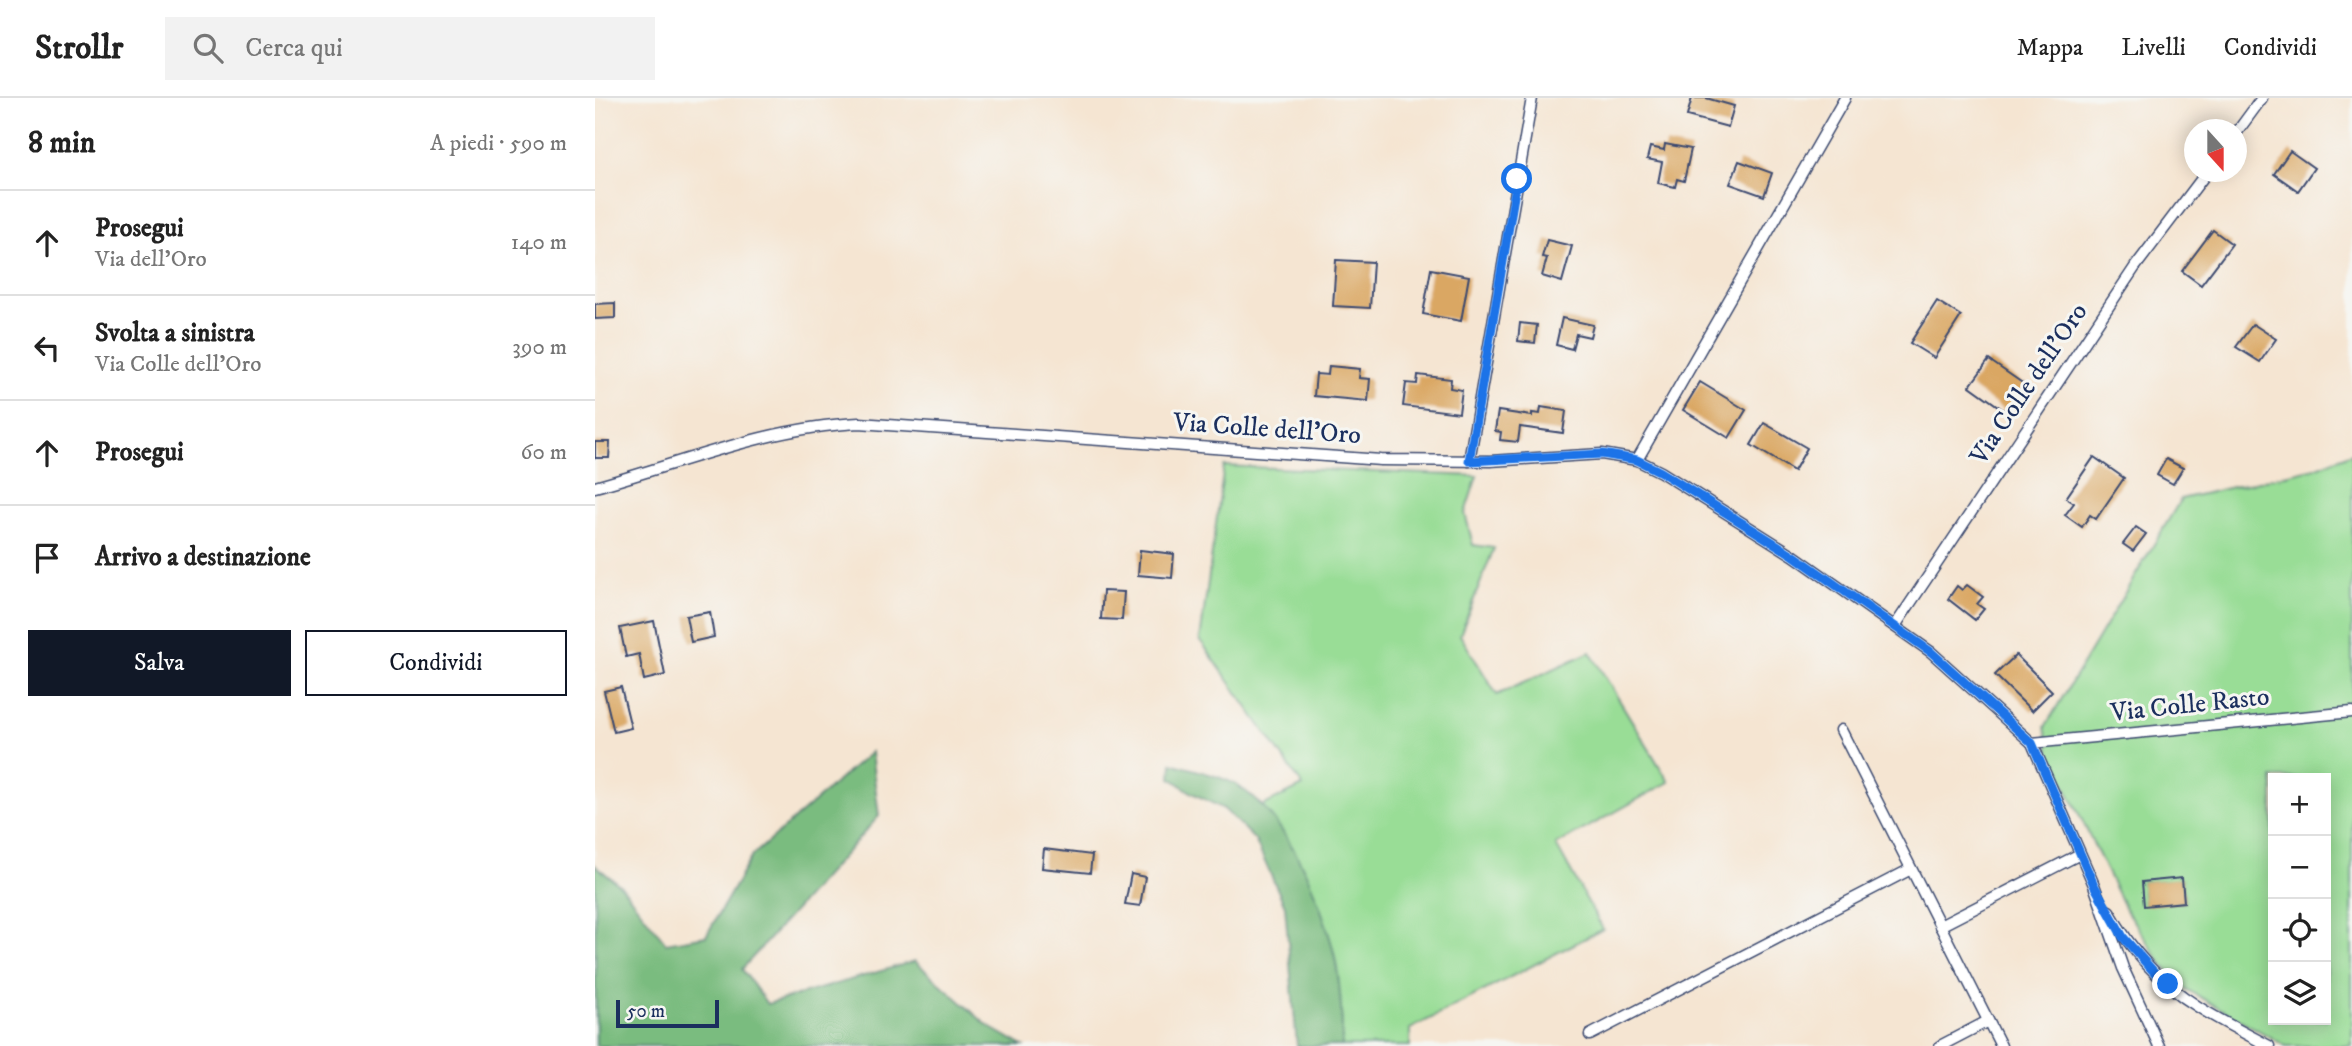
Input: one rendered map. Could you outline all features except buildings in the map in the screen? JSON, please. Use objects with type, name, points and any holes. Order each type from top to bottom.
[{"type":"street","points":[[1469,461],[1532,98]]},
{"type":"street","points":[[1637,460],[1845,98]]},
{"type":"street","points":[[2247,119],[2262,98]]},
{"type":"street","name":"Via Colle dell'Oro","points":[[1895,626],[2135,267],[2199,182]]},
{"type":"street","name":"Via Colle dell'Oro","points":[[595,486],[783,433],[859,423],[1381,460],[1469,461],[1594,454],[1637,460],[1661,472],[1793,555],[1895,626],[1931,652],[2032,743],[2094,885],[2123,968],[2159,1046]]},
{"type":"street","name":"Via Colle Rasto","points":[[2032,743],[2352,712]]},
{"type":"street","points":[[1841,730],[2001,1046]]},
{"type":"street","points":[[1940,926],[2080,854]]},
{"type":"street","points":[[1590,1035],[1911,869]]},
{"type":"street","points":[[2094,885],[2123,937],[2154,972],[2197,1006],[2269,1046]]},
{"type":"street","points":[[1940,1046],[1988,1021]]},
{"type":"green space","points":[[2352,453],[2352,1046],[2286,1046],[2181,986],[2159,960],[2124,907],[2050,754],[2045,727],[2181,499],[2315,468]],"holes":[[[2182,879],[2184,902],[2144,905],[2142,882]]]},
{"type":"green space","points":[[1224,466],[1477,476],[1465,513],[1473,545],[1494,548],[1460,635],[1497,695],[1590,652],[1669,782],[1556,845],[1603,929],[1410,1029],[1410,1046],[1342,1046],[1342,1021],[1286,838],[1262,806],[1303,786],[1200,640]]},
{"type":"green space","points":[[871,752],[879,816],[742,969],[767,1004],[915,961],[988,1026],[1023,1046],[596,1046],[595,865],[622,887],[666,943],[706,936],[752,856]]},
{"type":"green space","points":[[1172,763],[1216,776],[1238,786],[1271,816],[1298,857],[1318,902],[1332,945],[1340,995],[1342,1046],[1297,1046],[1285,906],[1255,840],[1224,809],[1192,793],[1171,778]]},
{"type":"route","points":[[1517,179],[1469,461],[1602,454],[1637,460],[1661,472],[1793,555],[1931,652],[2032,743],[2094,885],[2123,937],[2168,984]]}]
